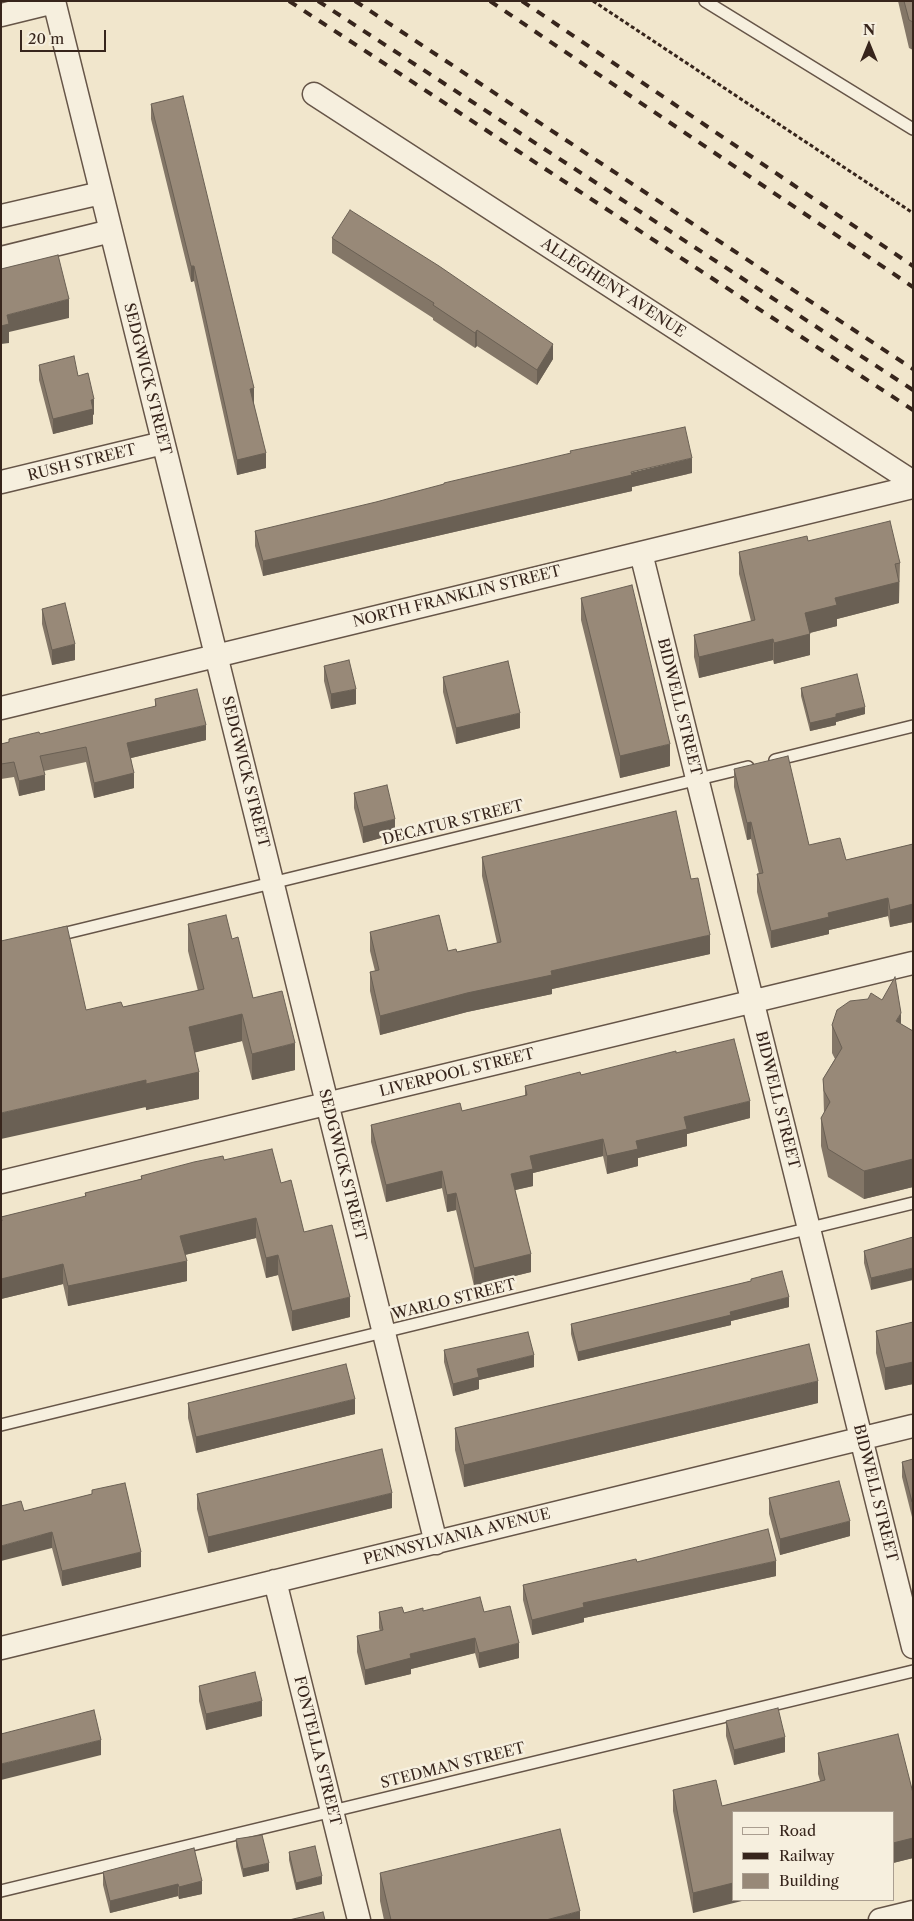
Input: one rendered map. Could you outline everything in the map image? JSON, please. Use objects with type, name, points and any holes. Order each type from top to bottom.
[{"type":"street","points":[[1,15],[54,2]]},
{"type":"street","name":"SEDGWICK STREET","points":[[54,2],[436,1542]]},
{"type":"street","name":"ALLEGHENY AVENUE","points":[[314,94],[913,482]]},
{"type":"street","points":[[1,216],[102,193]]},
{"type":"street","points":[[1,258],[111,231]]},
{"type":"street","name":"RUSH STREET","points":[[1,482],[164,443]]},
{"type":"street","name":"NORTH FRANKLIN STREET","points":[[1,708],[913,487]]},
{"type":"street","name":"BIDWELL STREET","points":[[641,553],[913,1647]]},
{"type":"street","name":"LIVERPOOL STREET","points":[[1,1182],[913,963]]},
{"type":"street","name":"PENNSYLVANIA AVENUE","points":[[1,1648],[913,1426]]},
{"type":"street","name":"FONTELLA STREET","points":[[275,1581],[359,1920]]},
{"type":"street","points":[[880,1920],[913,1912]]},
{"type":"lane","points":[[705,1],[913,129]]},
{"type":"lane","name":"DECATUR STREET","points":[[40,940],[913,726]]},
{"type":"lane","name":"WARLO STREET","points":[[1,1425],[913,1203]]},
{"type":"lane","name":"STEDMAN STREET","points":[[1,1891],[913,1671]]},
{"type":"path","points":[[594,1],[913,213]]},
{"type":"building","points":[[904,1],[913,1],[913,22],[909,20]]},
{"type":"building","points":[[183,96],[254,388],[250,389],[266,453],[237,460],[194,266],[191,266],[151,104]]},
{"type":"building","points":[[350,210],[439,266],[553,344],[537,370],[477,330],[475,333],[433,305],[434,303],[332,238]]},
{"type":"building","points":[[58,255],[69,299],[7,315],[9,324],[1,326],[1,269]]},
{"type":"building","points":[[74,356],[78,376],[88,373],[94,399],[91,400],[93,409],[53,419],[39,365]]},
{"type":"building","points":[[685,427],[692,458],[631,472],[632,475],[263,561],[255,531],[571,453],[570,451]]},
{"type":"building","points":[[890,521],[900,563],[895,564],[899,582],[835,598],[837,605],[805,613],[810,634],[774,643],[773,639],[699,657],[694,635],[755,620],[739,552],[807,536],[808,541]]},
{"type":"building","points":[[632,585],[670,744],[620,756],[581,598]]},
{"type":"building","points":[[65,603],[75,644],[52,650],[42,609]]},
{"type":"building","points":[[349,660],[356,689],[331,694],[324,666]]},
{"type":"building","points":[[508,661],[520,713],[456,728],[443,677]]},
{"type":"building","points":[[857,674],[865,707],[836,714],[836,717],[810,723],[801,688]]},
{"type":"building","points":[[197,689],[206,725],[127,743],[134,773],[94,783],[86,747],[40,756],[45,775],[19,781],[14,762],[1,764],[1,744],[9,742],[9,739],[39,732],[40,734],[156,706],[155,699]]},
{"type":"building","points":[[788,756],[809,845],[840,838],[846,860],[913,844],[913,904],[890,910],[888,898],[828,913],[829,917],[771,931],[757,874],[763,873],[751,822],[747,823],[734,769]]},
{"type":"building","points":[[387,785],[395,819],[363,827],[354,793]]},
{"type":"building","points":[[676,811],[691,879],[698,878],[710,935],[551,971],[552,975],[467,993],[380,1016],[370,972],[379,970],[370,932],[439,915],[448,951],[456,949],[457,952],[501,942],[482,857]]},
{"type":"building","points":[[226,915],[232,939],[238,937],[253,998],[282,991],[295,1043],[252,1054],[242,1014],[189,1027],[199,1072],[146,1084],[146,1080],[1,1113],[1,941],[67,926],[86,1010],[121,1002],[123,1007],[204,989],[188,924]]},
{"type":"building","points":[[895,977],[901,1013],[896,1021],[913,1031],[913,1159],[864,1171],[828,1149],[821,1118],[830,1102],[824,1091],[823,1079],[842,1048],[832,1025],[837,1010],[850,1001],[868,999],[871,993],[882,1000]]},
{"type":"building","points":[[734,1039],[750,1101],[684,1117],[687,1129],[636,1141],[638,1149],[607,1156],[603,1139],[530,1156],[533,1169],[511,1174],[531,1254],[474,1268],[456,1193],[447,1195],[442,1171],[386,1185],[371,1125],[460,1103],[462,1111],[527,1095],[525,1086],[580,1072],[581,1075],[676,1051],[676,1053]]},
{"type":"building","points":[[272,1149],[281,1183],[291,1180],[304,1232],[332,1225],[350,1297],[292,1311],[278,1255],[266,1258],[256,1218],[180,1236],[187,1261],[68,1286],[63,1264],[1,1279],[1,1217],[86,1196],[85,1193],[142,1179],[141,1176],[194,1162],[223,1156],[224,1160]]},
{"type":"building","points":[[913,1237],[913,1268],[871,1278],[864,1251]]},
{"type":"building","points":[[782,1271],[789,1297],[730,1312],[731,1315],[578,1352],[571,1324],[751,1281],[751,1279]]},
{"type":"building","points":[[913,1322],[913,1362],[885,1368],[876,1331]]},
{"type":"building","points":[[528,1332],[534,1355],[477,1369],[479,1377],[453,1384],[444,1350]]},
{"type":"building","points":[[809,1344],[818,1381],[464,1465],[455,1428]]},
{"type":"building","points":[[346,1364],[355,1399],[196,1437],[188,1403]]},
{"type":"building","points":[[382,1449],[392,1493],[208,1537],[197,1494]]},
{"type":"building","points":[[913,1459],[913,1502],[912,1502],[902,1462]]},
{"type":"building","points":[[839,1481],[850,1521],[780,1539],[769,1498]]},
{"type":"building","points":[[125,1483],[141,1552],[62,1571],[52,1532],[1,1546],[1,1506],[21,1501],[24,1511],[92,1494],[92,1490]]},
{"type":"building","points":[[768,1529],[776,1561],[583,1603],[584,1607],[532,1620],[523,1585],[636,1559],[637,1562]]},
{"type":"building","points":[[480,1597],[484,1612],[510,1606],[519,1643],[479,1653],[475,1638],[410,1654],[411,1658],[365,1670],[357,1636],[383,1630],[379,1612],[402,1607],[404,1613],[423,1608],[423,1611]]},
{"type":"building","points":[[255,1672],[262,1701],[206,1714],[199,1686]]},
{"type":"building","points":[[778,1708],[785,1737],[734,1750],[726,1721]]},
{"type":"building","points":[[94,1710],[101,1740],[1,1764],[1,1734]]},
{"type":"building","points":[[898,1734],[913,1793],[913,1838],[894,1843],[894,1811],[732,1811],[732,1883],[693,1893],[673,1790],[716,1780],[722,1806],[825,1780],[818,1753]]},
{"type":"building","points":[[560,1829],[580,1911],[546,1920],[391,1920],[380,1873]]},
{"type":"building","points":[[262,1835],[269,1863],[243,1869],[236,1839]]},
{"type":"building","points":[[315,1846],[322,1876],[296,1883],[289,1852]]},
{"type":"building","points":[[194,1848],[202,1881],[179,1887],[178,1884],[110,1901],[103,1872]]},
{"type":"building","points":[[323,1912],[325,1920],[289,1920]]},
{"type":"railway","points":[[289,1],[913,410]]},
{"type":"railway","points":[[318,1],[913,390]]},
{"type":"railway","points":[[355,1],[913,369]]},
{"type":"railway","points":[[490,1],[913,287]]},
{"type":"railway","points":[[522,1],[913,266]]}]
